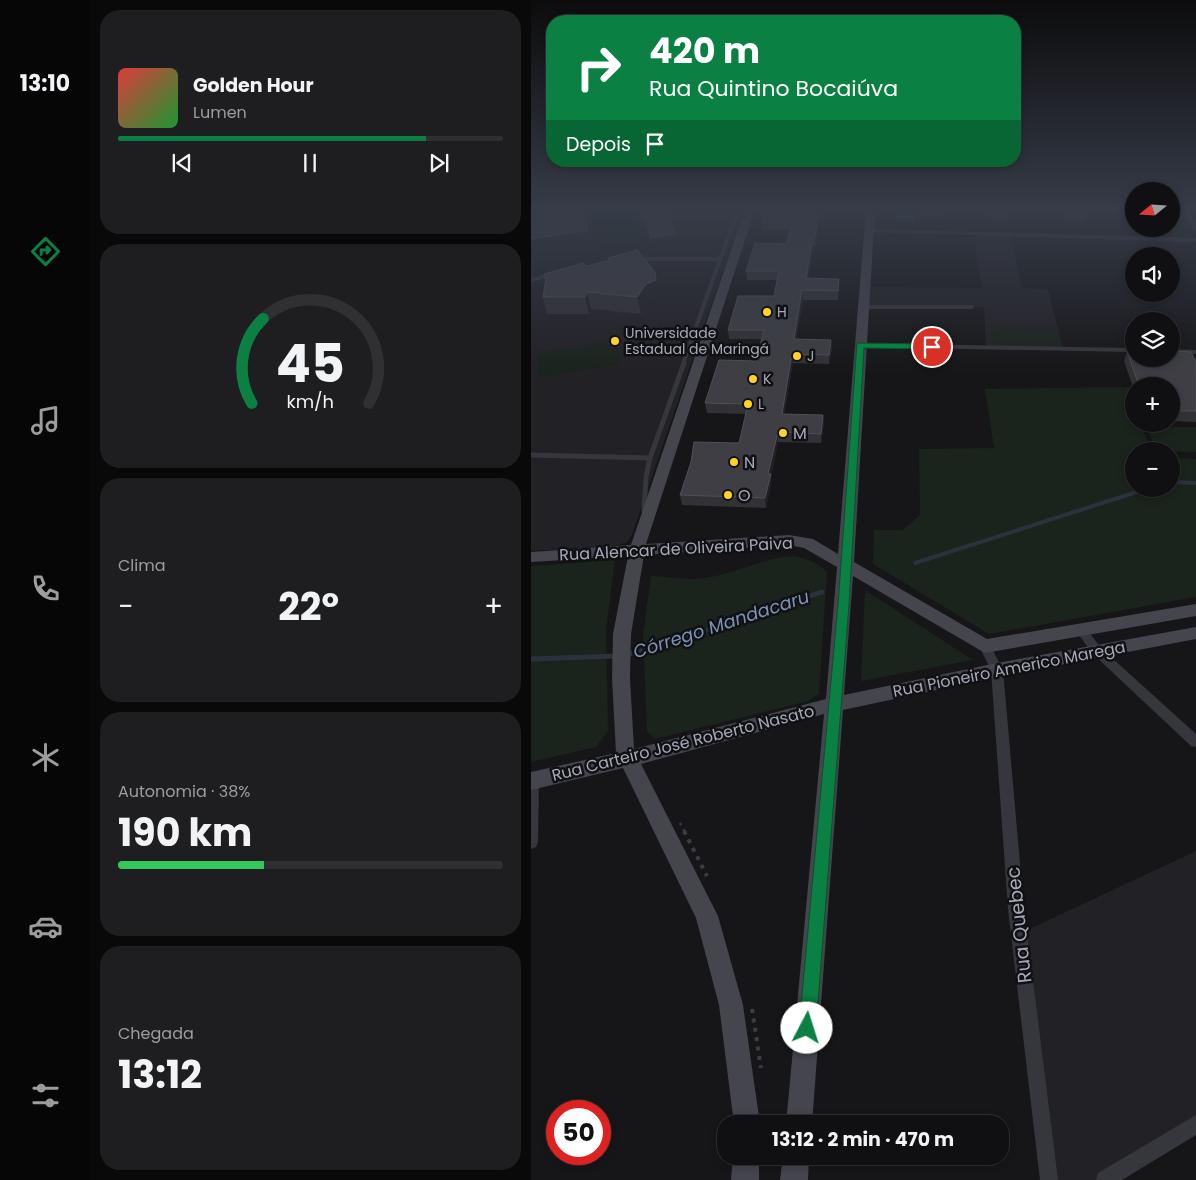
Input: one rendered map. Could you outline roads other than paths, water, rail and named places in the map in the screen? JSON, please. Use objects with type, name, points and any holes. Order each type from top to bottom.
[{"type":"main road","points":[[732,264],[637,549],[622,634],[621,678],[625,752],[707,916],[731,1005],[746,1115]]},
{"type":"main road","points":[[800,1115],[835,704],[866,264]]},
{"type":"main road","name":"Rua Alencar de Oliveira Paiva","points":[[531,557],[789,540],[808,543],[985,646]]},
{"type":"main road","points":[[985,646],[1196,610]]},
{"type":"main road","name":"Rua Pioneiro Americo Marega","points":[[835,704],[997,670],[1190,635]]},
{"type":"main road","name":"Rua Carteiro José Roberto Nasato","points":[[531,781],[628,759],[835,704]]},
{"type":"main road","points":[[745,1180],[746,1165]]},
{"type":"main road","points":[[783,1176],[790,1165]]},
{"type":"street","points":[[860,345],[1125,350]]},
{"type":"street","points":[[1180,351],[1196,352]]},
{"type":"street","points":[[1081,630],[1097,651],[1196,742]]},
{"type":"street","points":[[985,646],[997,670]]},
{"type":"street","name":"Rua Quebec","points":[[997,670],[1016,909],[1049,1180]]},
{"type":"street","points":[[531,781],[531,842]]},
{"type":"street","points":[[1105,1180],[1196,1124]]},
{"type":"lane","points":[[642,531],[646,477],[650,458],[717,264]]},
{"type":"lane","points":[[531,280],[558,274]]},
{"type":"lane","points":[[863,307],[972,308]]},
{"type":"lane","points":[[531,455],[650,458]]},
{"type":"waterway","name":"Córrego Mandacaru","points":[[1180,482],[1196,483]]},
{"type":"waterway","name":"Córrego Mandacaru","points":[[915,563],[1125,496]]},
{"type":"waterway","name":"Córrego Mandacaru","points":[[625,655],[653,648],[822,592]]},
{"type":"waterway","name":"Córrego Mandacaru","points":[[531,659],[617,656]]},
{"type":"place","name":"H","points":[[767,312]]},
{"type":"place","name":"Universidade Estadual de Maringá","points":[[615,341]]},
{"type":"place","name":"J","points":[[797,356]]},
{"type":"place","name":"K","points":[[753,379]]},
{"type":"place","name":"L","points":[[748,404]]},
{"type":"place","name":"M","points":[[783,433]]},
{"type":"place","name":"N","points":[[734,462]]},
{"type":"place","name":"O","points":[[728,495]]}]
